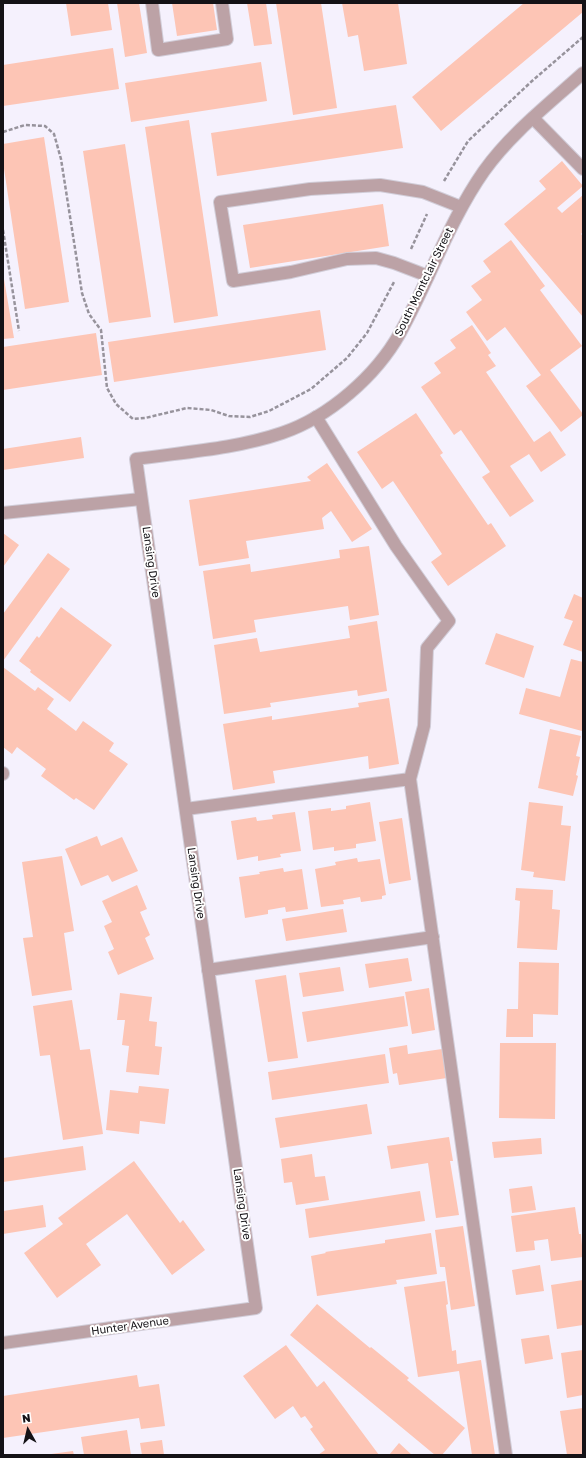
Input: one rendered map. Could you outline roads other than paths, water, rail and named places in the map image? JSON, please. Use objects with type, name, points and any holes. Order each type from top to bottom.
[{"type":"street","points":[[152,3],[158,50],[227,39],[222,3]]},
{"type":"street","name":"South Montclair Street","points":[[136,459],[245,444],[283,433],[316,417],[348,395],[377,367],[400,334],[460,207],[485,169],[516,133],[583,73]]},
{"type":"street","points":[[533,118],[583,169]]},
{"type":"street","points":[[428,276],[394,262],[376,258],[347,259],[291,272],[234,281],[220,202],[310,189],[380,185],[423,192],[460,207]]},
{"type":"street","points":[[316,417],[396,546],[449,621],[427,648],[424,726],[410,779],[506,1455]]},
{"type":"street","name":"Lansing Drive","points":[[136,459],[256,1308]]},
{"type":"street","points":[[3,513],[142,499]]},
{"type":"street","points":[[186,809],[410,779]]},
{"type":"street","points":[[208,970],[433,937]]},
{"type":"street","name":"Hunter Avenue","points":[[3,1344],[256,1308]]}]
